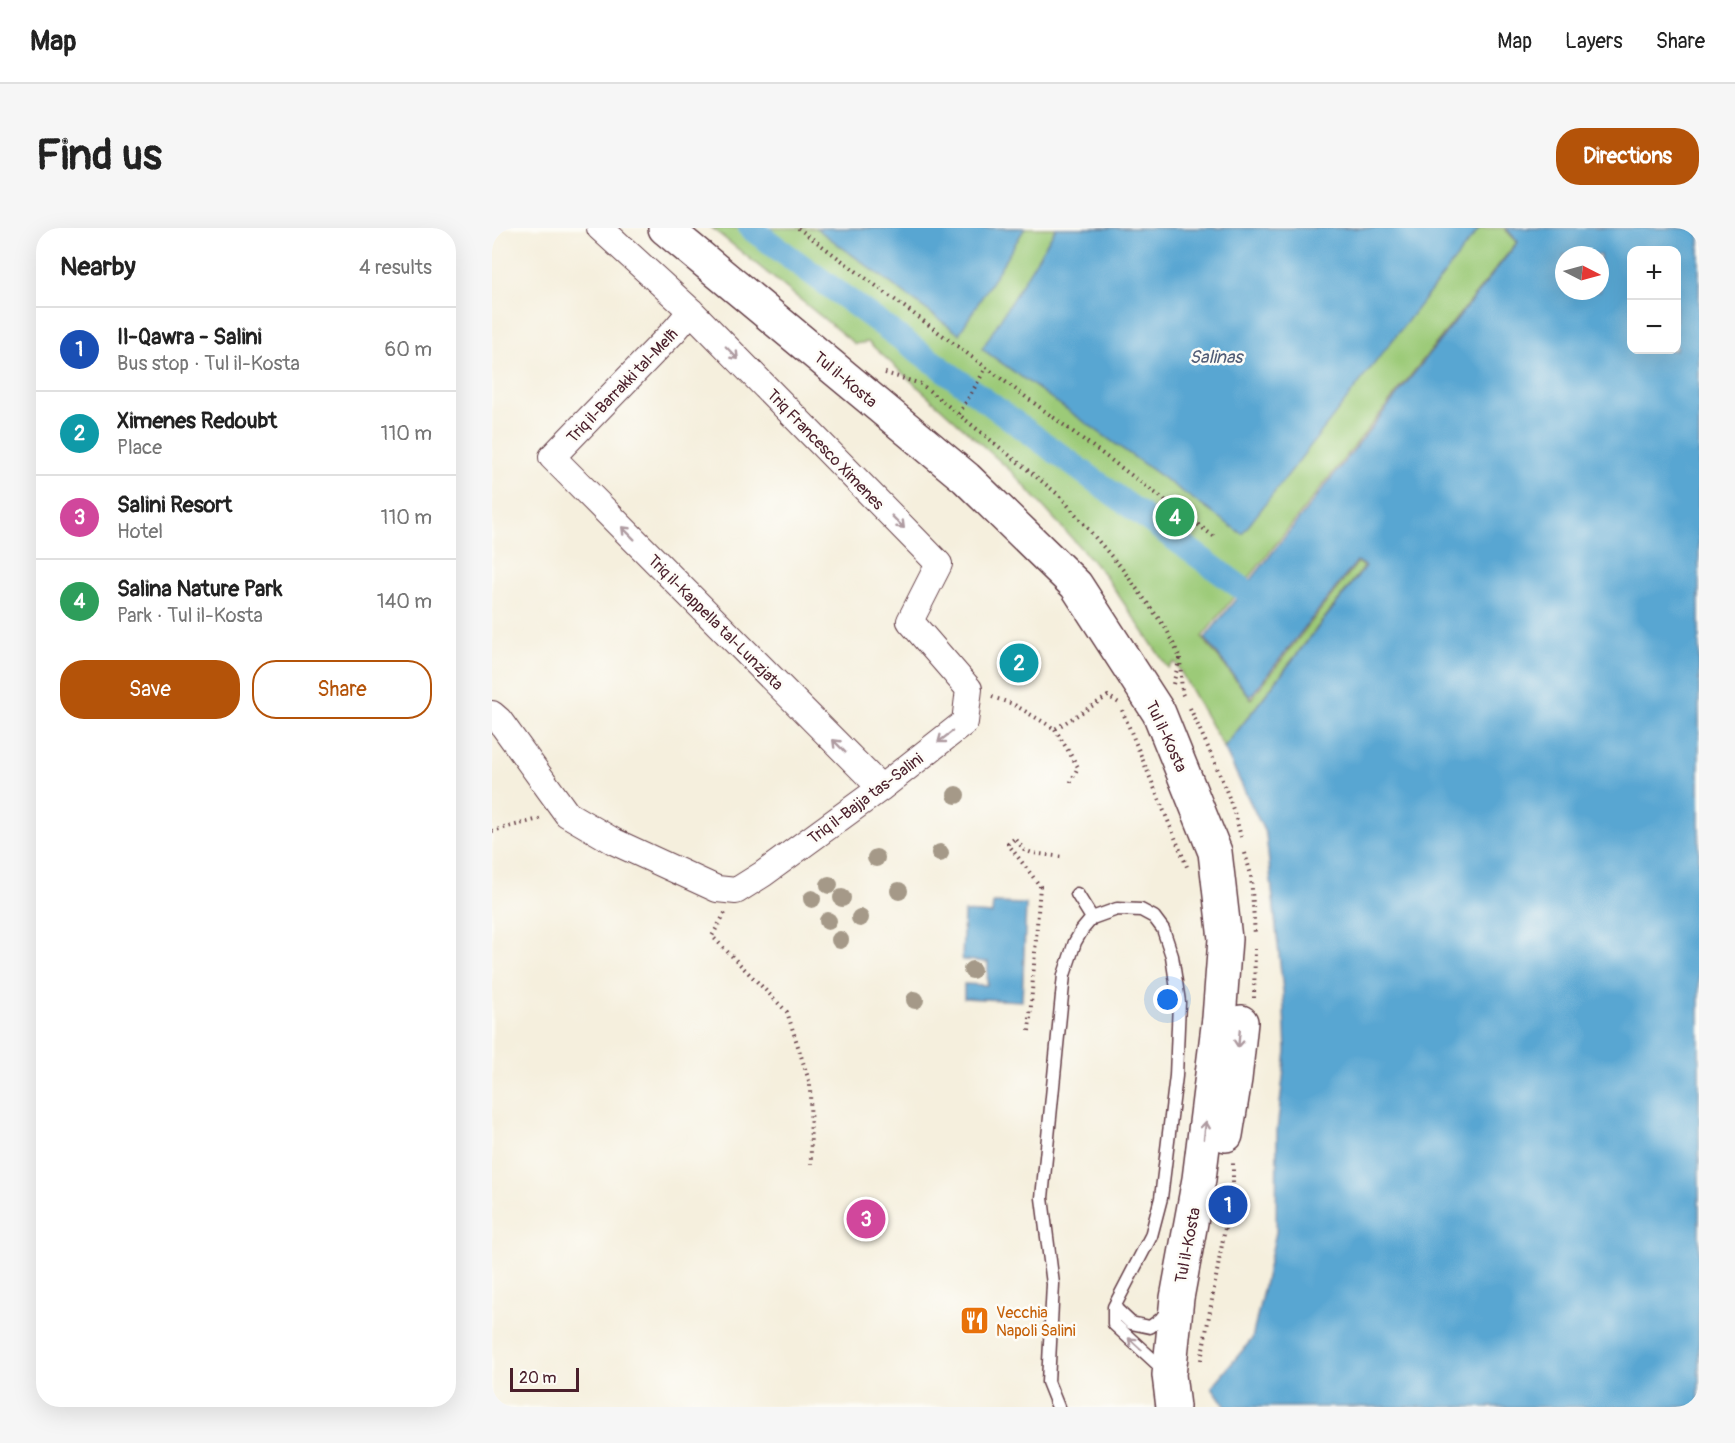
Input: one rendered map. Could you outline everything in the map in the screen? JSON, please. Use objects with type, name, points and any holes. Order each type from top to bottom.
[{"type":"highway","name":"Tul il-Kosta","points":[[665,228],[966,478],[1076,585],[1159,713],[1215,852],[1225,939],[1219,1018],[1199,1179],[1177,1298],[1169,1375],[1173,1407]]},
{"type":"highway","name":"Tul il-Kosta","points":[[692,228],[915,416],[1086,574],[1170,693],[1234,851],[1244,939],[1241,1020],[1235,1079],[1187,1381],[1191,1407]]},
{"type":"street","name":"Triq Francesco Ximenes","points":[[600,228],[691,311],[939,564],[910,621],[969,689]]},
{"type":"street","name":"Triq il-Barrakki tal-Melħ","points":[[552,457],[691,311]]},
{"type":"street","name":"Triq il-Kappella tal-Lunzjata","points":[[552,457],[881,788]]},
{"type":"street","name":"Triq il-Bajja tas-Salini","points":[[736,891],[881,788],[965,722],[969,689]]},
{"type":"street","points":[[492,714],[499,720],[567,814],[615,842],[717,889],[736,891]]},
{"type":"lane","points":[[1077,894],[1092,918]]},
{"type":"lane","points":[[1058,1407],[1048,1382],[1053,1284],[1042,1198],[1064,975],[1075,942],[1092,918],[1106,912],[1131,908],[1154,917],[1168,941],[1179,1002],[1176,1076],[1161,1198],[1151,1236],[1114,1307],[1114,1324],[1169,1375]]},
{"type":"lane","points":[[1114,1307],[1131,1323],[1150,1327],[1161,1319],[1177,1298]]},
{"type":"path","points":[[798,228],[1216,538]]},
{"type":"path","points":[[849,360],[921,384],[1060,496],[1129,579],[1167,630],[1180,658],[1170,693]]},
{"type":"path","points":[[959,414],[986,368]]},
{"type":"path","points":[[1055,729],[1108,696],[1119,704],[1188,869]]},
{"type":"path","points":[[1012,704],[1055,729],[1078,767],[1069,786]]},
{"type":"path","points":[[492,831],[541,818],[567,814]]},
{"type":"path","points":[[1029,1031],[1040,886],[1008,844],[1015,838],[1024,850],[1063,857]]},
{"type":"path","points":[[736,891],[712,936],[787,1012],[810,1084],[811,1164]]},
{"type":"green space","points":[[712,228],[1504,228],[1517,242],[1202,637],[1251,699],[1358,562],[1364,567],[1224,748],[1175,662],[1168,668],[1104,574],[1012,472],[868,342],[855,344]]},
{"type":"water","points":[[816,228],[1025,228],[959,334]]},
{"type":"water","name":"Salinas","points":[[1056,228],[1479,229],[1242,534],[982,349]]},
{"type":"water","points":[[1506,228],[1699,228],[1699,1407],[1226,1407],[1212,1387],[1252,1339],[1276,1232],[1277,1131],[1286,1051],[1283,991],[1266,835],[1224,748],[1366,566],[1357,561],[1250,697],[1205,638],[1518,242]]},
{"type":"water","points":[[993,903],[1026,904],[1022,1001],[964,998],[964,984],[987,985],[988,962],[962,960],[964,912],[992,914]]},
{"type":"waterway","points":[[750,228],[1243,589]]},
{"type":"place","name":"Salina Nature Park","points":[[1175,517]]},
{"type":"place","name":"Ximenes Redoubt","points":[[1019,663]]},
{"type":"place","name":"Il-Qawra - Salini","points":[[1228,1205]]},
{"type":"place","name":"Salini Resort","points":[[866,1219]]},
{"type":"place","name":"Vecchia Napoli Salini","points":[[975,1321]]}]
